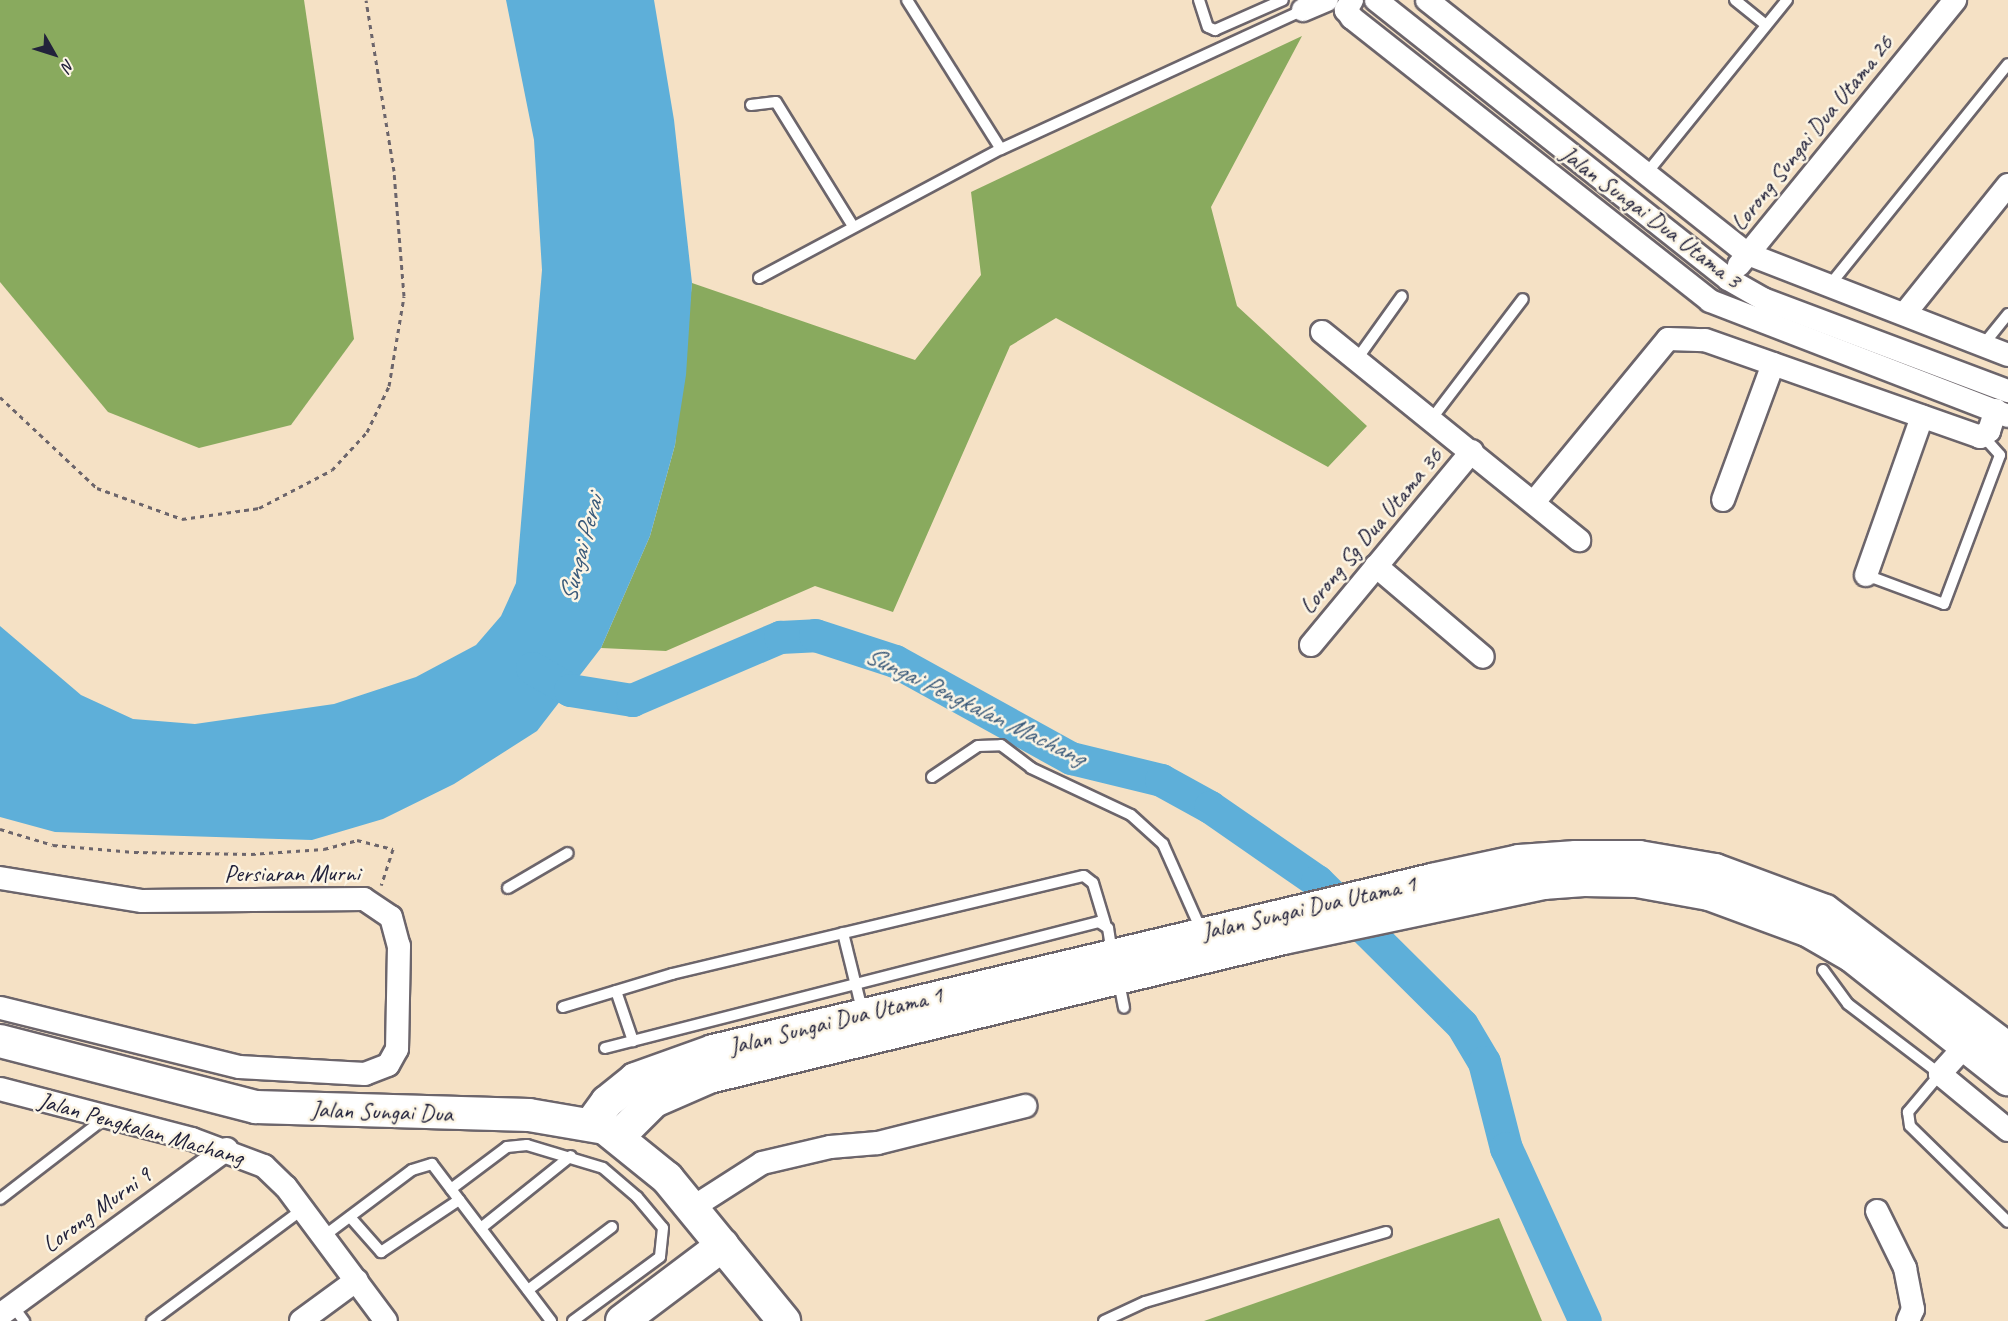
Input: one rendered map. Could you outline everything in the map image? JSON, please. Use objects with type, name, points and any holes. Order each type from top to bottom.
[{"type":"street","points":[[1303,10],[1327,0]]},
{"type":"street","name":"Jalan Sungai Dua Utama 3","points":[[1352,0],[1346,10],[1352,18],[1710,301],[2002,413]]},
{"type":"street","name":"Jalan Sungai Dua Utama 3","points":[[1376,0],[1728,279],[1763,299],[2008,391]]},
{"type":"street","points":[[1427,0],[1748,254],[1829,286],[1906,312],[2008,355]]},
{"type":"street","name":"Lorong Sungai Dua Utama 26","points":[[1710,301],[1955,0]]},
{"type":"street","points":[[1906,312],[2008,185]]},
{"type":"street","points":[[1322,332],[1433,417],[1579,540]]},
{"type":"street","points":[[1534,502],[1668,339],[1690,336],[1983,436],[2002,413]]},
{"type":"street","points":[[1724,500],[1773,364]]},
{"type":"street","points":[[1866,576],[1922,417]]},
{"type":"street","name":"Lorong Sg Dua Utama 36","points":[[1311,645],[1472,451]]},
{"type":"street","points":[[1376,566],[1483,657]]},
{"type":"street","name":"Jalan Sungai Dua Utama 1","points":[[617,1137],[607,1102],[645,1090],[709,1077],[1118,980],[1280,928],[1432,892],[1519,861],[1576,857],[1639,857],[1715,870],[1825,911],[2008,1049]]},
{"type":"street","name":"Persiaran Murni","points":[[0,878],[142,901],[375,902],[391,917],[399,946],[397,1049],[388,1065],[377,1071],[239,1067],[0,1008]]},
{"type":"street","name":"Jalan Sungai Dua Utama 1","points":[[1432,892],[1584,880],[1637,881],[1709,894],[1807,930],[1852,956],[2008,1079]]},
{"type":"street","name":"Jalan Sungai Dua Utama 1","points":[[645,1090],[713,1051],[863,1014],[1118,980],[1203,932],[1280,928]]},
{"type":"street","name":"Jalan Sungai Dua","points":[[0,1041],[256,1107],[552,1117],[617,1137]]},
{"type":"street","points":[[1966,1045],[1940,1074],[2008,1130]]},
{"type":"street","name":"Jalan Pengkalan Machang","points":[[0,1089],[227,1149],[264,1166],[303,1209],[386,1321]]},
{"type":"street","points":[[552,1117],[645,1090],[643,1126],[617,1137],[692,1208],[784,1321]]},
{"type":"street","points":[[692,1208],[762,1163],[830,1147],[878,1143],[1025,1106]]},
{"type":"street","name":"Lorong Murni 9","points":[[12,1314],[227,1149]]},
{"type":"street","points":[[1877,1210],[1905,1268],[1913,1309],[1908,1321]]},
{"type":"street","points":[[622,1321],[723,1245]]},
{"type":"street","points":[[301,1321],[357,1280]]},
{"type":"lane","points":[[908,0],[1001,149]]},
{"type":"lane","points":[[1199,0],[1208,27],[1215,30],[1283,0]]},
{"type":"lane","points":[[1735,0],[1766,25]]},
{"type":"lane","points":[[1646,175],[1787,0]]},
{"type":"lane","points":[[759,278],[1001,149],[1303,10]]},
{"type":"lane","points":[[1829,286],[2008,64]]},
{"type":"lane","points":[[751,105],[776,102],[853,226]]},
{"type":"lane","points":[[1357,359],[1402,296]]},
{"type":"lane","points":[[1433,417],[1523,299]]},
{"type":"lane","points":[[1983,345],[2008,315]]},
{"type":"lane","points":[[1866,576],[1944,604],[2000,455],[1983,436]]},
{"type":"lane","points":[[932,777],[978,746],[1000,746],[1031,768],[1131,815],[1163,844],[1203,932]]},
{"type":"lane","points":[[508,888],[568,853]]},
{"type":"lane","points":[[564,1007],[616,991],[843,933],[1084,876],[1093,883],[1118,980]]},
{"type":"lane","points":[[604,1048],[1105,923]]},
{"type":"lane","points":[[843,933],[863,1014]]},
{"type":"lane","points":[[1822,970],[1848,1004],[1940,1074],[1908,1112],[1910,1126],[2008,1222]]},
{"type":"lane","points":[[616,991],[633,1041]]},
{"type":"lane","points":[[0,1199],[108,1116]]},
{"type":"lane","points":[[451,1189],[507,1147],[526,1145],[571,1156],[603,1168],[637,1197],[663,1228],[664,1244],[660,1257],[573,1321]]},
{"type":"lane","points":[[481,1228],[571,1156]]},
{"type":"lane","points":[[324,1236],[412,1170],[432,1164],[551,1321]]},
{"type":"lane","points":[[350,1217],[381,1252],[459,1200]]},
{"type":"lane","points":[[153,1321],[303,1209]]},
{"type":"lane","points":[[528,1290],[612,1227]]},
{"type":"lane","points":[[1104,1321],[1145,1302],[1386,1232]]},
{"type":"path","points":[[0,397],[98,488],[182,519],[259,508],[332,470],[367,432],[388,386],[404,296],[394,171],[366,0]]},
{"type":"path","points":[[0,829],[53,845],[134,852],[251,854],[324,849],[357,840],[393,849],[375,902]]},
{"type":"green space","points":[[0,0],[304,0],[354,339],[291,425],[199,448],[108,412],[0,282]]},
{"type":"green space","points":[[1302,36],[1211,207],[1237,306],[1367,426],[1328,467],[1056,318],[1010,346],[893,612],[815,586],[666,651],[601,648],[650,536],[675,445],[692,283],[915,360],[981,275],[971,192]]},
{"type":"green space","points":[[1499,1218],[1542,1321],[1204,1321]]},
{"type":"water","name":"Sungai Perai","points":[[506,0],[654,0],[674,120],[692,283],[686,375],[675,445],[650,536],[601,648],[537,731],[454,784],[383,819],[312,840],[55,832],[0,817],[0,626],[81,695],[133,719],[195,724],[334,704],[416,677],[476,645],[501,616],[516,583],[542,270],[534,140]]},
{"type":"waterway","name":"Sungai Pengkalan Machang","points":[[532,668],[570,690],[632,700],[780,637],[815,635],[895,661],[1071,758],[1161,780],[1210,807],[1317,881],[1462,1025],[1484,1062],[1506,1148],[1585,1321]]}]
